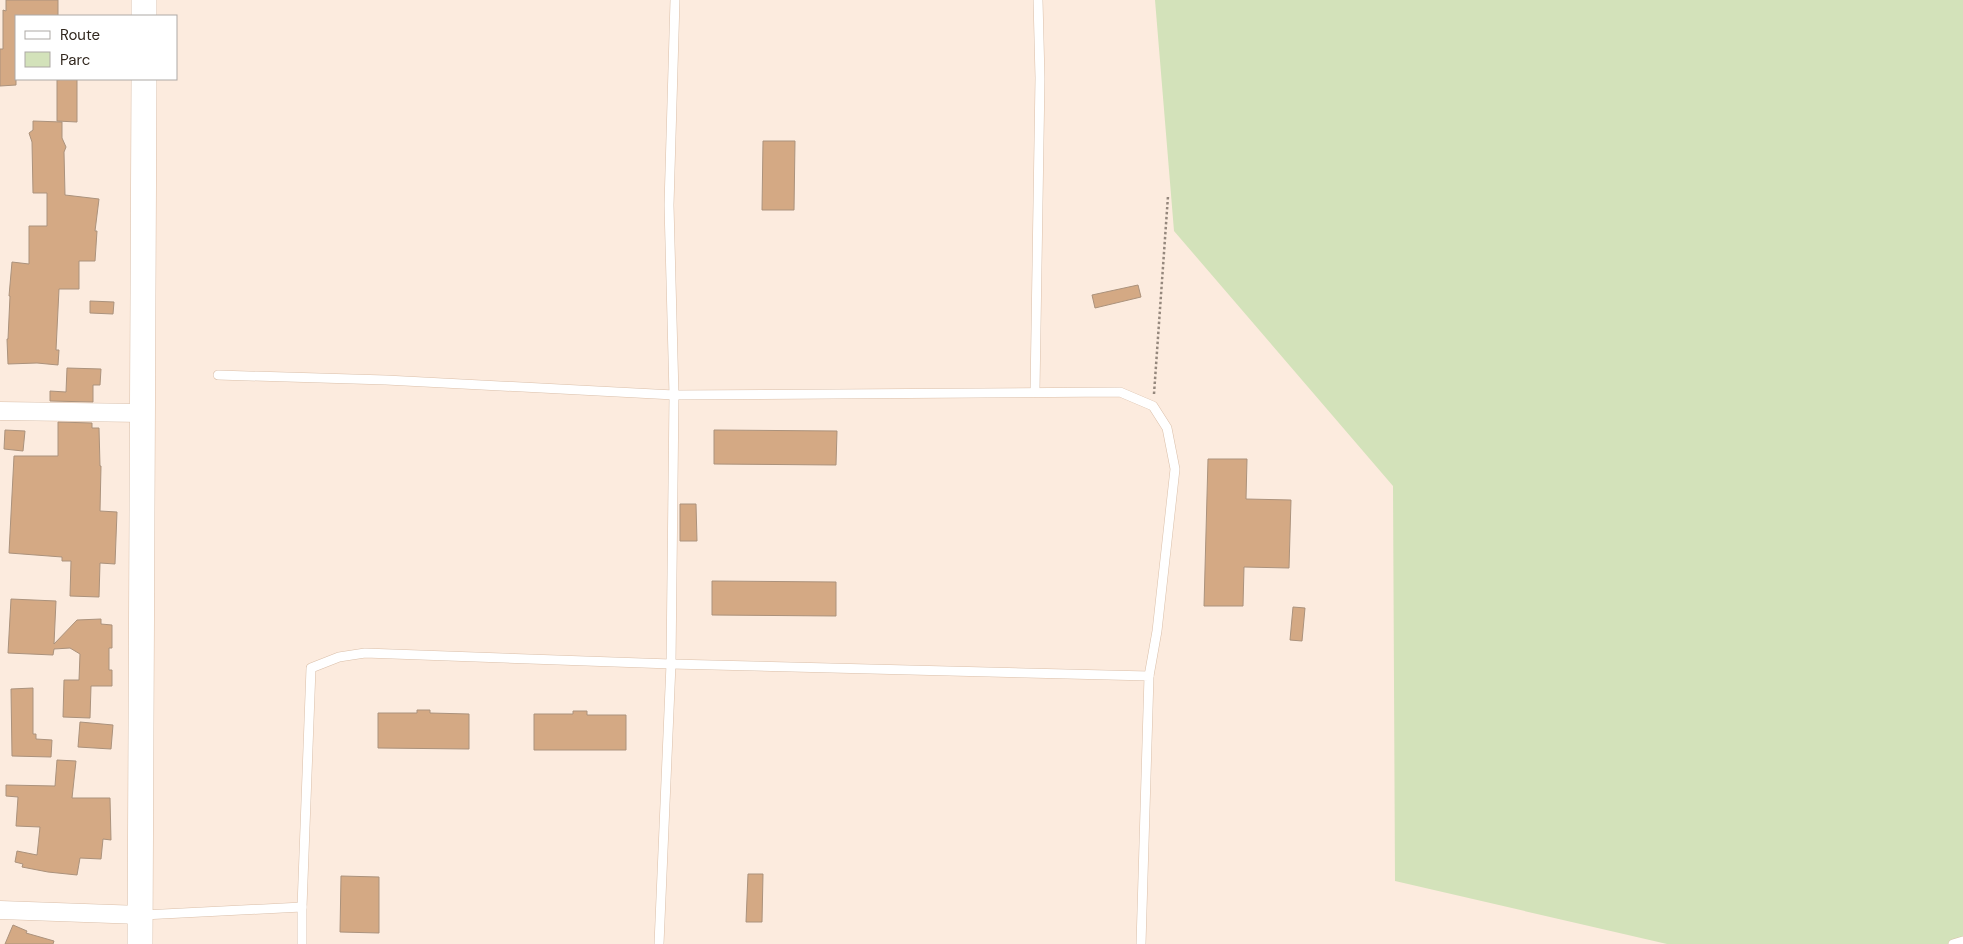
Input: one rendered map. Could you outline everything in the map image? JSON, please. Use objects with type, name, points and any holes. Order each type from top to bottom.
[{"type":"main road","points":[[144,0],[144,15]]},
{"type":"main road","points":[[140,944],[144,80]]},
{"type":"street","points":[[0,411],[143,413]]},
{"type":"street","points":[[0,910],[141,915]]},
{"type":"lane","points":[[659,944],[671,664],[674,395],[669,205],[675,0]]},
{"type":"lane","points":[[1034,391],[1040,78],[1038,0]]},
{"type":"lane","points":[[218,375],[386,380],[674,395],[1034,391],[1120,392],[1153,406],[1167,428],[1175,469],[1157,631],[1149,676],[1141,944]]},
{"type":"lane","points":[[302,944],[311,668],[339,656],[365,653],[671,664],[1149,676]]},
{"type":"lane","points":[[141,915],[302,907]]},
{"type":"lane","points":[[1953,944],[1963,941]]},
{"type":"path","points":[[1153,406],[1168,196]]},
{"type":"green space","points":[[1155,0],[1963,0],[1963,944],[1667,944],[1395,881],[1393,486],[1174,231]]},
{"type":"building","points":[[6,0],[58,0],[58,15],[15,15],[16,85],[0,86],[0,49],[3,49],[3,10],[6,11]]},
{"type":"building","points":[[57,80],[77,80],[77,122],[57,121]]},
{"type":"building","points":[[33,121],[62,122],[62,138],[66,147],[64,152],[65,195],[99,199],[95,231],[97,231],[95,261],[79,261],[79,289],[59,289],[56,350],[59,350],[58,365],[37,363],[8,364],[7,339],[12,262],[29,264],[29,226],[47,226],[47,193],[33,193],[32,142],[29,133],[33,130]]},
{"type":"building","points":[[763,141],[795,141],[794,210],[762,210]]},
{"type":"building","points":[[1138,285],[1141,297],[1095,308],[1092,295]]},
{"type":"building","points":[[90,301],[114,302],[113,314],[90,313]]},
{"type":"building","points":[[67,368],[101,369],[100,385],[93,385],[93,402],[50,401],[50,391],[66,392]]},
{"type":"building","points":[[58,422],[92,423],[92,428],[99,428],[101,466],[100,511],[117,512],[115,564],[100,563],[99,597],[70,596],[71,561],[62,561],[62,557],[9,553],[14,456],[58,456]]},
{"type":"building","points":[[5,430],[25,431],[23,451],[4,449]]},
{"type":"building","points":[[714,430],[837,431],[836,465],[714,464]]},
{"type":"building","points":[[1208,459],[1247,459],[1246,499],[1291,500],[1289,568],[1244,567],[1243,606],[1204,606]]},
{"type":"building","points":[[680,504],[696,504],[697,541],[680,541]]},
{"type":"building","points":[[712,581],[836,582],[836,616],[712,615]]},
{"type":"building","points":[[11,599],[56,601],[54,644],[77,620],[101,619],[101,624],[112,625],[112,648],[109,648],[109,670],[112,670],[112,686],[91,686],[90,718],[63,717],[64,680],[79,680],[80,654],[70,648],[54,649],[53,655],[8,653]]},
{"type":"building","points":[[1293,607],[1305,608],[1302,641],[1290,640]]},
{"type":"building","points":[[33,688],[33,734],[36,734],[36,739],[52,740],[51,757],[12,756],[11,689]]},
{"type":"building","points":[[417,710],[430,710],[430,713],[469,714],[469,749],[378,748],[378,713],[417,713]]},
{"type":"building","points":[[573,711],[587,711],[587,715],[626,715],[626,750],[534,750],[534,714],[573,714]]},
{"type":"building","points":[[80,722],[113,725],[111,749],[78,747]]},
{"type":"building","points":[[57,760],[76,761],[72,798],[110,798],[111,840],[103,839],[101,859],[80,858],[77,875],[22,867],[23,864],[15,862],[17,851],[37,855],[40,827],[16,826],[18,797],[6,796],[6,785],[55,786]]},
{"type":"building","points":[[748,874],[763,874],[762,922],[746,922]]},
{"type":"building","points":[[341,876],[379,877],[379,933],[340,932]]},
{"type":"building","points":[[13,925],[27,931],[26,933],[54,941],[53,944],[5,944]]}]
